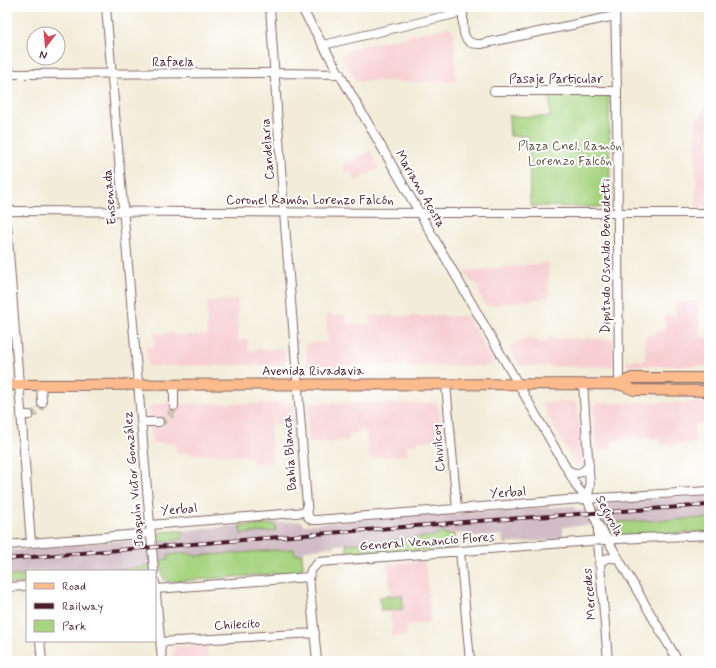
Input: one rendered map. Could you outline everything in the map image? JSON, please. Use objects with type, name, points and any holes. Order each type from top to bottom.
[{"type":"main road","name":"Avenida Rivadavia","points":[[619,384],[632,378],[709,378]]},
{"type":"main road","name":"Avenida Rivadavia","points":[[7,385],[619,384],[634,390],[709,390]]},
{"type":"street","name":"Ensenada","points":[[106,7],[139,384]]},
{"type":"street","name":"Candelaria","points":[[270,7],[297,384]]},
{"type":"street","name":"Mariano Acosta","points":[[301,7],[518,384]]},
{"type":"street","name":"Diputado Osvaldo Benedetti","points":[[615,7],[619,384]]},
{"type":"street","points":[[323,45],[463,10],[465,39],[469,43],[473,44],[481,44],[615,16]]},
{"type":"street","name":"Rafaela","points":[[7,74],[340,74]]},
{"type":"street","name":"Pasaje Particular","points":[[494,91],[617,91]]},
{"type":"street","name":"Coronel Ramón Lorenzo Falcón","points":[[7,211],[709,213]]},
{"type":"street","points":[[7,226],[19,385],[25,415],[31,543]]},
{"type":"street","points":[[41,384],[42,402]]},
{"type":"street","name":"Joaquín Victor González","points":[[139,384],[154,570]]},
{"type":"street","points":[[174,384],[174,406]]},
{"type":"street","name":"Bahía Blanca","points":[[297,384],[308,515]]},
{"type":"street","name":"Chivilcoy","points":[[446,384],[457,509]]},
{"type":"street","name":"Segurola","points":[[518,384],[577,487],[588,499],[598,525],[678,661]]},
{"type":"street","points":[[583,384],[590,486],[588,499]]},
{"type":"street","points":[[142,422],[159,422]]},
{"type":"street","points":[[567,469],[572,473],[578,474],[584,471],[589,465]]},
{"type":"street","name":"Yerbal","points":[[7,544],[31,543],[150,529],[308,515],[317,520],[709,491]]},
{"type":"street","name":"Mercedes","points":[[598,525],[599,564],[608,661]]},
{"type":"street","name":"General Venancio Flores","points":[[309,577],[311,570],[318,562],[608,540],[709,535]]},
{"type":"street","points":[[460,551],[470,661]]},
{"type":"street","points":[[599,564],[604,559],[608,558],[619,559]]},
{"type":"street","points":[[156,586],[309,577],[317,661]]},
{"type":"street","points":[[7,587],[26,586]]},
{"type":"street","points":[[156,597],[162,661]]},
{"type":"street","name":"Chilecito","points":[[160,642],[314,633]]},
{"type":"street","points":[[40,642],[42,661]]},
{"type":"shaded area","points":[[449,27],[454,31],[456,82],[356,81],[342,57],[345,50]]},
{"type":"shaded area","points":[[702,107],[709,107],[709,207],[696,207],[696,117],[702,117]]},
{"type":"shaded area","points":[[370,150],[379,168],[354,182],[354,173],[344,173],[344,165]]},
{"type":"shaded area","points":[[548,263],[549,298],[485,306],[479,294],[478,286],[475,283],[472,283],[465,271]]},
{"type":"shaded area","points":[[238,299],[238,340],[248,340],[248,350],[285,349],[286,360],[281,365],[149,366],[147,363],[146,347],[155,346],[154,333],[174,333],[175,336],[207,335],[208,301]]},
{"type":"shaded area","points":[[699,301],[700,337],[709,337],[709,366],[629,366],[627,364],[627,360],[645,360],[645,335],[654,335],[655,331],[665,331],[665,315],[675,315],[675,302]]},
{"type":"shaded area","points":[[326,315],[346,315],[347,324],[370,324],[370,316],[466,316],[494,363],[491,366],[309,366],[307,364],[305,344],[328,342]]},
{"type":"shaded area","points":[[527,337],[540,342],[549,342],[549,338],[614,339],[613,364],[610,367],[519,366],[509,347]]},
{"type":"shaded area","points":[[574,401],[577,404],[583,463],[576,466],[542,405],[543,402]]},
{"type":"shaded area","points":[[708,402],[709,423],[694,424],[696,443],[661,444],[660,438],[611,441],[611,449],[597,451],[593,408],[597,403]]},
{"type":"shaded area","points":[[288,403],[292,406],[293,423],[270,424],[272,462],[253,463],[252,456],[177,453],[176,443],[152,443],[149,408],[155,404]]},
{"type":"shaded area","points":[[309,403],[436,403],[439,407],[442,440],[418,441],[418,444],[406,445],[407,455],[368,458],[366,430],[349,434],[349,441],[309,443],[307,407]]},
{"type":"shaded area","points":[[709,495],[709,518],[618,522],[617,525],[606,524],[563,527],[563,539],[503,544],[502,535],[477,537],[472,535],[466,536],[465,533],[448,535],[440,532],[434,536],[335,545],[335,547],[305,550],[304,553],[197,556],[188,553],[169,555],[168,559],[164,560],[161,560],[159,555],[148,557],[149,565],[146,565],[146,567],[104,570],[26,570],[26,575],[7,576],[7,551],[140,539],[144,544],[160,542],[160,532],[299,521],[302,522],[303,525],[410,516],[572,506],[576,511],[601,509],[599,503]]},
{"type":"shaded area","points":[[425,561],[431,623],[406,625],[407,635],[393,637],[390,611],[380,612],[379,596],[391,594],[388,564]]},
{"type":"shaded area","points":[[207,645],[208,661],[175,661],[174,647]]},
{"type":"green space","name":"Plaza Cnel. Ramón Lorenzo Falcón","points":[[550,95],[609,96],[610,202],[605,207],[530,206],[529,136],[510,136],[509,116],[550,117]]},
{"type":"green space","points":[[634,383],[707,383],[707,386],[634,386]]},
{"type":"green space","points":[[709,518],[709,532],[615,536],[607,525],[617,525],[617,522]]},
{"type":"green space","points":[[275,524],[276,531],[241,534],[240,526]]},
{"type":"green space","points":[[182,531],[182,539],[160,542],[160,532]]},
{"type":"green space","points":[[441,531],[446,534],[454,535],[455,548],[348,556],[346,544],[434,536]]},
{"type":"green space","points":[[294,549],[295,554],[302,554],[303,567],[299,572],[168,582],[163,578],[161,560],[168,559],[169,555],[188,553],[196,556]]},
{"type":"green space","points":[[145,565],[149,565],[150,570],[104,570],[145,567]]},
{"type":"green space","points":[[26,575],[26,583],[7,584],[7,576]]},
{"type":"green space","points":[[402,595],[403,609],[381,611],[380,597]]},
{"type":"tunnel","points":[[29,415],[38,411],[42,403]]},
{"type":"tunnel","points":[[159,422],[170,417],[174,406]]},
{"type":"railway","points":[[7,559],[464,522],[709,505]]}]
